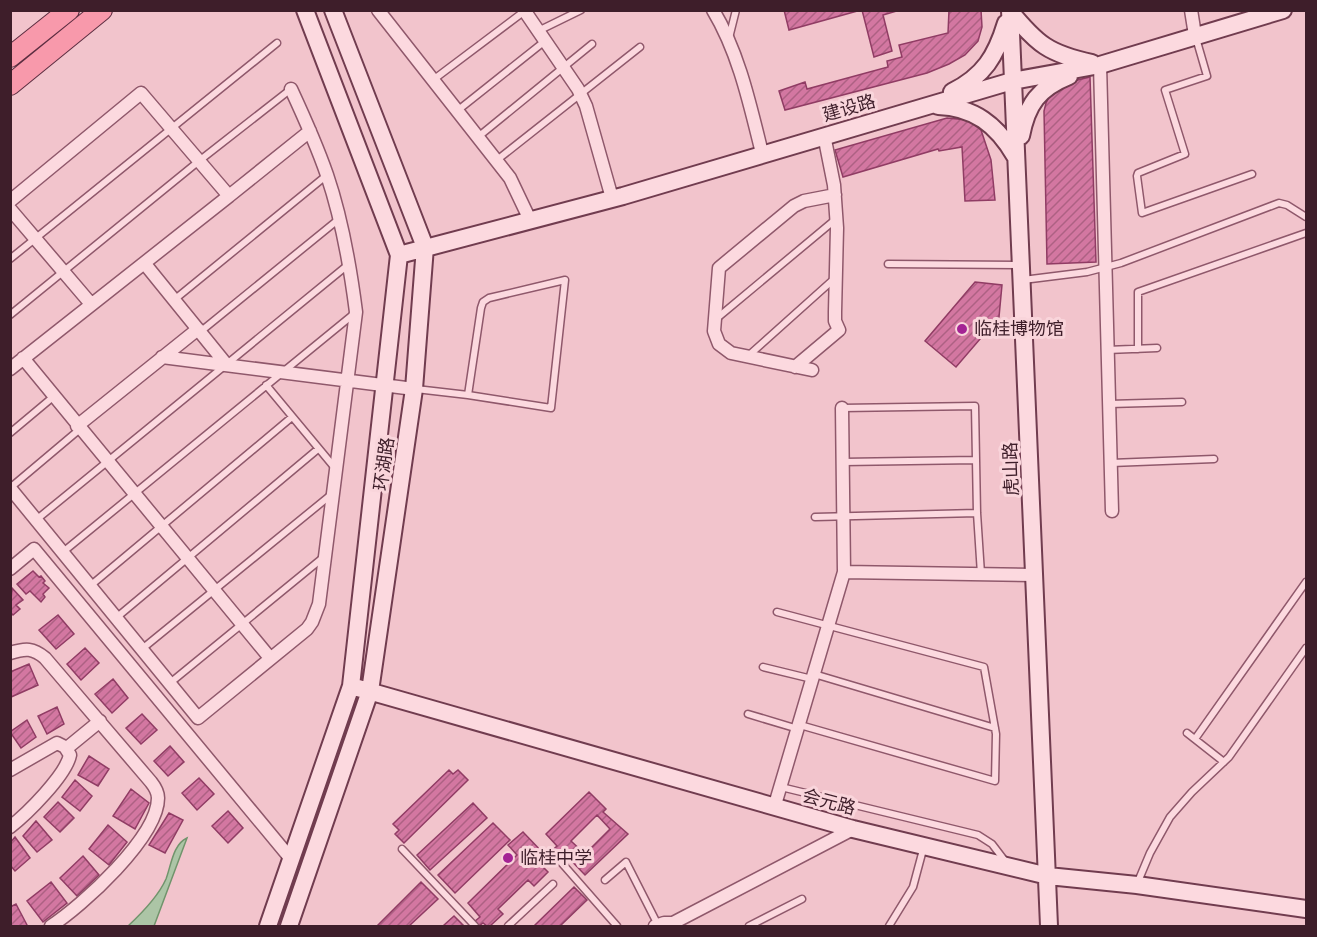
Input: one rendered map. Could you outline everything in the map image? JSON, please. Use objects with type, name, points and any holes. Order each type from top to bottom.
[{"type":"main road","points":[[10,57],[69,10]]},
{"type":"main road","points":[[10,85],[102,10]]},
{"type":"street","name":"环湖路","points":[[268,927],[351,686],[399,255],[305,10]]},
{"type":"street","name":"环湖路","points":[[289,927],[370,692],[414,389],[425,247],[333,10]]},
{"type":"street","points":[[378,10],[510,178],[530,220]]},
{"type":"street","points":[[714,10],[728,38],[762,153]]},
{"type":"street","points":[[1010,10],[1026,30],[1051,52],[1100,65]]},
{"type":"street","points":[[925,106],[969,84],[991,62],[1010,10]]},
{"type":"street","name":"虎山路","points":[[1010,10],[1049,927]]},
{"type":"street","points":[[1191,10],[1196,35]]},
{"type":"street","name":"建设路","points":[[399,255],[612,198],[1012,81],[1100,65],[1283,10]]},
{"type":"street","points":[[525,11],[580,93],[590,117],[612,198]]},
{"type":"street","points":[[1016,157],[1025,116],[1038,94],[1057,81],[1100,65]]},
{"type":"street","points":[[1100,65],[1112,511]]},
{"type":"street","points":[[10,488],[198,718],[307,629],[312,622],[319,604],[326,555],[356,312],[340,218],[327,175],[291,89]]},
{"type":"street","points":[[10,201],[141,93],[228,196]]},
{"type":"street","points":[[925,106],[955,107],[978,115],[1006,139],[1016,157]]},
{"type":"street","points":[[10,369],[146,264],[310,131]]},
{"type":"street","points":[[795,368],[838,330],[835,321],[837,219],[824,135]]},
{"type":"street","points":[[812,370],[731,353],[719,344],[714,336],[719,268],[794,206],[804,201],[835,195]]},
{"type":"street","points":[[10,209],[92,304]]},
{"type":"street","points":[[146,264],[226,364]]},
{"type":"street","points":[[78,427],[162,357],[199,331]]},
{"type":"street","points":[[162,357],[414,389]]},
{"type":"street","points":[[23,358],[270,658]]},
{"type":"street","points":[[774,808],[844,572],[842,408]]},
{"type":"street","points":[[10,569],[34,549],[291,859]]},
{"type":"street","points":[[844,572],[1035,575]]},
{"type":"street","points":[[10,653],[27,648],[39,653],[100,721],[154,786],[158,794],[156,810],[141,840],[101,885],[51,927]]},
{"type":"street","name":"会元路","points":[[351,686],[774,808],[1048,876],[1137,885],[1306,909]]},
{"type":"street","points":[[67,748],[100,721]]},
{"type":"street","points":[[10,770],[53,744],[60,743],[67,748],[70,755],[69,762],[45,793],[10,827]]},
{"type":"street","points":[[656,926],[674,925],[853,829]]},
{"type":"lane","points":[[457,111],[542,36],[581,10]]},
{"type":"lane","points":[[728,38],[736,10]]},
{"type":"lane","points":[[433,80],[525,11]]},
{"type":"lane","points":[[1196,35],[1207,76],[1165,90],[1185,154],[1138,173],[1142,213],[1252,174]]},
{"type":"lane","points":[[10,259],[277,42]]},
{"type":"lane","points":[[478,138],[562,66],[592,44]]},
{"type":"lane","points":[[496,160],[640,46]]},
{"type":"lane","points":[[10,315],[291,89]]},
{"type":"lane","points":[[174,300],[327,175]]},
{"type":"lane","points":[[888,264],[1022,273],[1104,268],[1279,203],[1283,203],[1306,217]]},
{"type":"lane","points":[[199,331],[340,218]]},
{"type":"lane","points":[[716,320],[837,219]]},
{"type":"lane","points":[[1138,349],[1138,292],[1306,233]]},
{"type":"lane","points":[[36,520],[349,264]]},
{"type":"lane","points":[[747,357],[837,277]]},
{"type":"lane","points":[[414,389],[551,408],[565,280],[489,298],[483,302],[468,395]]},
{"type":"lane","points":[[63,552],[356,312]]},
{"type":"lane","points":[[1107,350],[1157,348]]},
{"type":"lane","points":[[266,385],[337,471]]},
{"type":"lane","points":[[10,432],[53,397]]},
{"type":"lane","points":[[1108,404],[1182,402]]},
{"type":"lane","points":[[842,408],[975,406],[977,513],[981,574]]},
{"type":"lane","points":[[90,586],[292,417]]},
{"type":"lane","points":[[10,488],[78,427]]},
{"type":"lane","points":[[116,618],[318,449]]},
{"type":"lane","points":[[1110,463],[1214,459]]},
{"type":"lane","points":[[843,462],[976,460]]},
{"type":"lane","points":[[142,649],[334,492]]},
{"type":"lane","points":[[815,517],[977,513]]},
{"type":"lane","points":[[170,683],[326,555]]},
{"type":"lane","points":[[1195,739],[1306,582]]},
{"type":"lane","points":[[748,714],[995,781],[994,728],[984,667],[777,612]]},
{"type":"lane","points":[[1137,885],[1150,853],[1170,817],[1192,792],[1224,762],[1306,648]]},
{"type":"lane","points":[[763,667],[814,677],[994,728]]},
{"type":"lane","points":[[1187,733],[1224,762]]},
{"type":"lane","points":[[781,787],[978,835],[992,844],[1008,866]]},
{"type":"lane","points":[[889,927],[913,887],[924,846]]},
{"type":"lane","points":[[402,849],[475,927]]},
{"type":"lane","points":[[560,861],[617,927]]},
{"type":"lane","points":[[605,880],[627,862],[656,926]]},
{"type":"lane","points":[[508,927],[553,884]]},
{"type":"lane","points":[[749,927],[802,899]]},
{"type":"shaded area","points":[[187,838],[154,926],[128,926],[159,892],[176,850]]},
{"type":"building","points":[[784,10],[861,10],[789,30]]},
{"type":"building","points":[[862,10],[900,10],[883,15],[892,51],[874,57]]},
{"type":"building","points":[[949,10],[981,10],[982,27],[978,41],[965,55],[927,73],[785,110],[779,91],[805,82],[807,89],[888,67],[887,61],[902,57],[899,45],[948,33]]},
{"type":"building","points":[[1090,77],[1096,262],[1047,264],[1044,111],[1050,95],[1065,83]]},
{"type":"building","points":[[947,118],[968,120],[981,130],[991,160],[995,200],[965,201],[962,147],[939,151],[938,149],[843,177],[835,150]]},
{"type":"building","name":"临桂博物馆","points":[[975,282],[1002,285],[999,317],[956,367],[925,341]]},
{"type":"building","points":[[33,571],[39,577],[41,576],[45,581],[43,583],[49,588],[43,594],[45,597],[41,602],[30,591],[26,594],[17,584]]},
{"type":"building","points":[[12,588],[23,600],[16,605],[20,609],[13,615],[10,612]]},
{"type":"building","points":[[58,615],[74,634],[56,649],[39,630]]},
{"type":"building","points":[[85,648],[99,663],[81,680],[67,664]]},
{"type":"building","points":[[29,664],[38,685],[11,697],[10,672]]},
{"type":"building","points":[[113,679],[128,698],[112,713],[95,694]]},
{"type":"building","points":[[57,707],[64,724],[47,734],[38,716]]},
{"type":"building","points":[[142,714],[157,730],[141,744],[126,728]]},
{"type":"building","points":[[27,720],[36,737],[21,748],[10,732]]},
{"type":"building","points":[[170,746],[184,762],[168,776],[154,761]]},
{"type":"building","points":[[89,756],[109,769],[98,786],[78,775]]},
{"type":"building","points":[[449,770],[453,774],[458,770],[468,780],[404,843],[395,834],[399,830],[393,824]]},
{"type":"building","points":[[199,778],[214,794],[197,810],[182,793]]},
{"type":"building","points":[[75,780],[92,796],[80,811],[62,797]]},
{"type":"building","points":[[131,789],[149,803],[135,829],[113,816]]},
{"type":"building","points":[[589,792],[606,809],[603,812],[628,834],[585,875],[561,850],[543,867],[548,872],[534,886],[528,880],[498,909],[503,914],[490,926],[483,923],[479,926],[469,926],[480,917],[468,903],[517,855],[508,845],[523,832],[546,856],[557,846],[546,834]],"holes":[[[597,815],[610,829],[585,854],[571,841]]]},
{"type":"building","points":[[58,802],[74,818],[60,832],[44,817]]},
{"type":"building","points":[[473,803],[487,818],[430,870],[417,855]]},
{"type":"building","points":[[228,811],[243,828],[228,843],[212,826]]},
{"type":"building","points":[[169,813],[183,820],[165,853],[149,845]]},
{"type":"building","points":[[36,821],[52,840],[37,852],[23,836]]},
{"type":"building","points":[[493,823],[510,840],[455,893],[438,875]]},
{"type":"building","points":[[108,825],[127,842],[109,865],[89,849]]},
{"type":"building","points":[[15,837],[30,858],[15,871],[10,865],[10,843]]},
{"type":"building","points":[[83,856],[99,875],[77,896],[60,878]]},
{"type":"building","points":[[51,882],[67,903],[43,922],[27,901]]},
{"type":"building","points":[[421,882],[438,899],[409,926],[377,926]]},
{"type":"building","points":[[574,887],[587,900],[560,926],[534,926]]},
{"type":"building","points":[[16,904],[27,925],[10,926],[10,907]]},
{"type":"building","points":[[454,916],[464,926],[443,926]]},
{"type":"place","name":"临桂博物馆","points":[[962,329]]},
{"type":"place","name":"临桂中学","points":[[508,858]]}]
